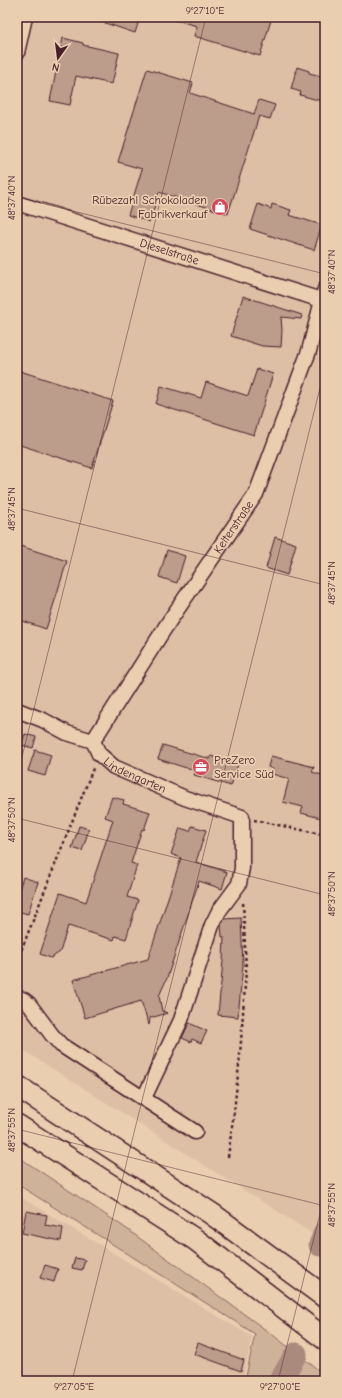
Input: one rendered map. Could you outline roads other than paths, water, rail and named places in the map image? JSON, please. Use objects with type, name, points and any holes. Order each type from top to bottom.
[{"type":"highway","points":[[18,1087],[212,1214],[325,1297]]},
{"type":"highway","points":[[17,1125],[196,1240],[325,1339]]},
{"type":"street","points":[[17,53],[25,17]]},
{"type":"street","name":"Dieselstraße","points":[[17,203],[323,294]]},
{"type":"street","name":"Kelterstraße","points":[[96,748],[168,623],[256,494],[309,351],[323,294]]},
{"type":"street","name":"Lindengarten","points":[[17,710],[43,720],[96,748],[114,767],[185,798],[242,817],[242,868],[239,884],[212,925],[181,1020],[144,1098]]},
{"type":"street","points":[[17,997],[29,1004],[61,1045],[195,1132]]},
{"type":"waterway","points":[[320,1245],[325,1232]]},
{"type":"waterway","points":[[280,1381],[296,1354]]},
{"type":"place","name":"Rübezahl Schokoladen Fabrikverkauf","points":[[220,207]]},
{"type":"place","name":"PreZero Service Süd","points":[[201,767]]}]
